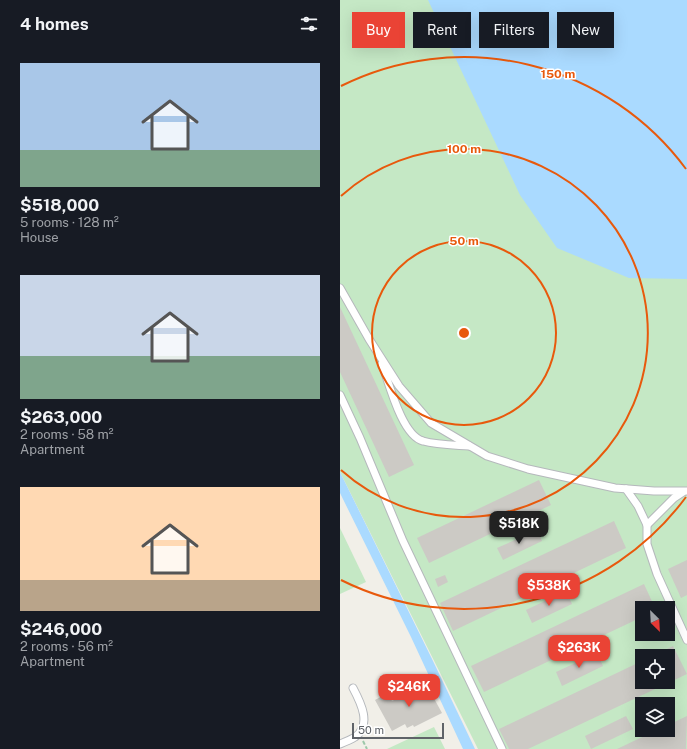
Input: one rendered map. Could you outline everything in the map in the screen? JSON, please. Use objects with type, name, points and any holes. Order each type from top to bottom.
[{"type":"lane","points":[[340,288],[399,386],[431,423],[487,456],[528,469],[578,481],[626,489],[686,491]]},
{"type":"lane","points":[[379,354],[399,414],[411,433],[421,441],[471,446]]},
{"type":"lane","points":[[340,395],[360,438],[403,540],[502,749]]},
{"type":"lane","points":[[626,489],[638,506],[647,525],[647,544],[657,574],[687,640]]},
{"type":"lane","points":[[647,525],[674,498],[686,491]]},
{"type":"lane","points":[[340,744],[355,737],[363,729],[365,717],[359,698],[353,688]]},
{"type":"green space","points":[[340,0],[687,0],[687,749],[478,749],[340,472]]},
{"type":"green space","points":[[340,528],[366,582],[340,594]]},
{"type":"green space","points":[[434,727],[445,749],[387,749]]},
{"type":"water","points":[[428,0],[687,0],[687,279],[629,278],[557,248],[520,195],[451,48],[471,48],[471,12],[434,12]]},
{"type":"water","points":[[340,472],[475,749],[463,749],[411,637],[340,493]]},
{"type":"building","points":[[340,307],[414,465],[389,477],[340,372]]},
{"type":"building","points":[[539,480],[551,505],[429,563],[417,538]]},
{"type":"building","points":[[614,521],[626,548],[453,631],[440,603]]},
{"type":"building","points":[[537,530],[542,541],[503,560],[497,548]]},
{"type":"building","points":[[687,560],[687,595],[681,598],[668,569]]},
{"type":"building","points":[[445,575],[448,582],[438,587],[435,579]]},
{"type":"building","points":[[644,584],[652,601],[635,601],[635,620],[484,692],[471,666]]},
{"type":"building","points":[[566,591],[572,604],[532,623],[526,610]]},
{"type":"building","points":[[673,646],[674,649],[667,649]]},
{"type":"building","points":[[675,650],[687,674],[675,680]]},
{"type":"building","points":[[597,653],[603,666],[562,686],[556,672]]},
{"type":"building","points":[[635,664],[635,689],[655,689],[635,697],[635,699],[528,749],[509,749],[499,729]]},
{"type":"building","points":[[425,682],[442,713],[414,727],[413,725],[407,728],[405,724],[392,731],[375,700],[388,693],[392,701]]},
{"type":"building","points":[[626,716],[633,729],[591,749],[585,736]]},
{"type":"building","points":[[687,716],[686,749],[617,749],[642,737],[675,737],[675,722]]}]
